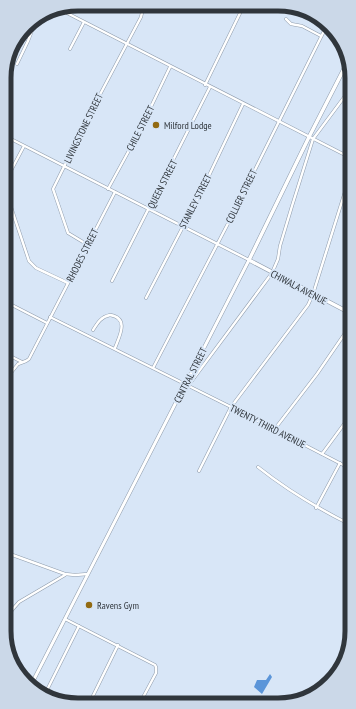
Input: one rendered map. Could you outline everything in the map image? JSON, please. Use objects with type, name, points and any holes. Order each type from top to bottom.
[{"type":"main road","name":"CENTRAL STREET","points":[[249,260],[344,69]]},
{"type":"main road","name":"CHIWALA AVENUE","points":[[249,260],[345,310]]},
{"type":"street","name":"LIVINGSTONE STREET","points":[[88,245],[74,238],[68,233],[53,193],[54,186],[126,43],[141,17],[142,11]]},
{"type":"street","points":[[205,85],[241,11]]},
{"type":"street","points":[[65,12],[205,85],[345,155]]},
{"type":"street","points":[[286,19],[291,24],[302,26],[321,36]]},
{"type":"street","points":[[70,49],[84,22]]},
{"type":"street","points":[[17,64],[32,30]]},
{"type":"street","name":"COLLIER STREET","points":[[153,368],[324,30]]},
{"type":"street","name":"CHILE STREET","points":[[108,189],[138,134],[170,67]]},
{"type":"street","name":"QUEEN STREET","points":[[112,281],[210,87]]},
{"type":"street","points":[[187,385],[272,273],[278,259],[280,246],[313,139],[345,96]]},
{"type":"street","name":"STANLEY STREET","points":[[146,298],[244,104]]},
{"type":"street","points":[[11,139],[249,260]]},
{"type":"street","points":[[11,171],[24,146]]},
{"type":"street","name":"RHODES STREET","points":[[11,371],[15,366],[29,359],[114,192]]},
{"type":"street","points":[[199,471],[231,407],[308,304],[313,294],[345,192]]},
{"type":"street","points":[[11,207],[29,261],[36,268],[68,283]]},
{"type":"street","name":"CENTRAL STREET","points":[[33,680],[187,385],[249,260]]},
{"type":"street","points":[[11,305],[47,323]]},
{"type":"street","points":[[93,330],[98,321],[103,317],[110,315],[118,318],[122,323],[122,328],[115,348]]},
{"type":"street","name":"TWENTY THIRD AVENUE","points":[[50,317],[115,348],[345,466]]},
{"type":"street","points":[[274,430],[317,374],[345,333]]},
{"type":"street","points":[[11,356],[22,362]]},
{"type":"street","points":[[322,454],[345,423]]},
{"type":"street","points":[[316,508],[340,463]]},
{"type":"street","points":[[258,467],[270,477],[316,508],[345,522]]},
{"type":"street","points":[[11,554],[65,574],[89,574]]},
{"type":"street","points":[[11,612],[19,602],[65,574]]},
{"type":"street","points":[[65,619],[153,663],[156,667],[156,673],[143,698]]},
{"type":"street","points":[[47,690],[79,626]]},
{"type":"street","points":[[92,698],[118,645]]},
{"type":"water","points":[[270,674],[272,677],[262,694],[254,687],[257,680],[266,680]]},
{"type":"place","name":"Milford Lodge","points":[[156,125]]},
{"type":"place","name":"Ravens Gym","points":[[89,605]]}]
